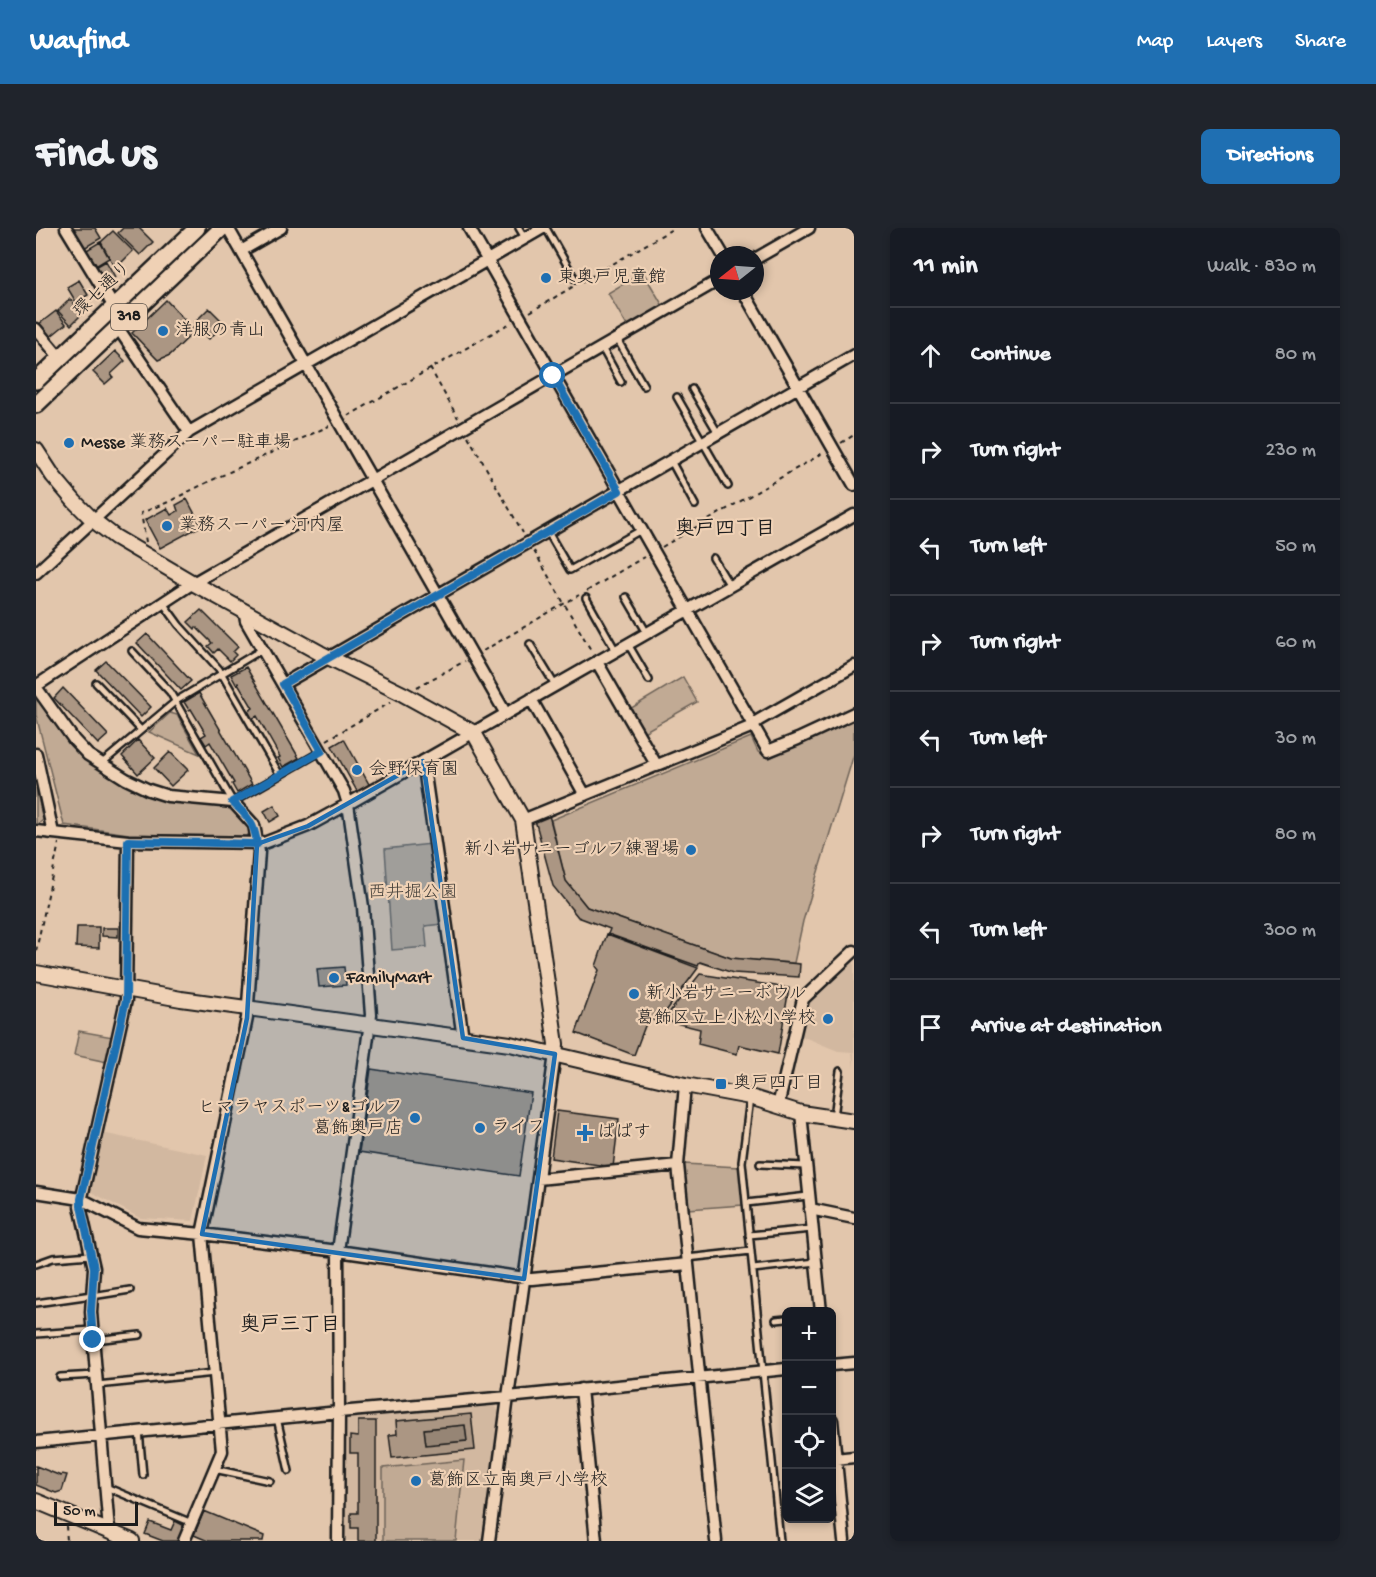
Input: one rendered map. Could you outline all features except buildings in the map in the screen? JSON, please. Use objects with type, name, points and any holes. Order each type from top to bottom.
[{"type":"main road","name":"環七通り","points":[[36,381],[197,228]]},
{"type":"main road","name":"環七通り","points":[[36,405],[222,228]]},
{"type":"street","points":[[66,228],[114,308]]},
{"type":"street","points":[[228,228],[507,714]]},
{"type":"street","points":[[241,251],[281,228]]},
{"type":"street","points":[[469,228],[768,751],[854,712]]},
{"type":"street","points":[[36,573],[189,432],[544,228]]},
{"type":"street","points":[[707,228],[718,246]]},
{"type":"street","points":[[764,254],[809,228]]},
{"type":"street","points":[[184,1541],[222,1450],[202,1233],[247,1008],[259,852],[256,830],[251,820],[232,802],[177,797],[148,790],[101,764],[74,740],[36,687],[193,582],[710,285]]},
{"type":"street","points":[[748,300],[854,485]]},
{"type":"street","points":[[118,327],[189,432]]},
{"type":"street","points":[[36,329],[60,358]]},
{"type":"street","points":[[283,684],[854,355]]},
{"type":"street","points":[[36,450],[63,489],[93,520],[141,553],[320,653],[332,657],[474,733],[523,820],[556,1044],[489,1541]]},
{"type":"street","points":[[36,831],[128,841],[264,843],[308,826],[348,804],[854,515]]},
{"type":"street","points":[[244,610],[246,621],[344,791],[348,804],[363,907],[371,1015],[338,1251],[338,1541]]},
{"type":"street","points":[[597,662],[657,766]]},
{"type":"street","points":[[523,820],[748,728],[854,666]]},
{"type":"street","points":[[531,699],[585,795]]},
{"type":"street","points":[[36,754],[57,833]]},
{"type":"street","points":[[423,761],[463,1038]]},
{"type":"street","points":[[109,1531],[93,1335],[94,1268],[81,1199],[127,989],[128,841]]},
{"type":"street","points":[[778,1106],[803,999],[854,951]]},
{"type":"street","points":[[36,973],[247,1008],[510,1044],[685,1085],[750,1097],[801,1113],[854,1121]]},
{"type":"street","points":[[685,1085],[678,1165],[716,1541]]},
{"type":"street","points":[[801,1113],[821,1307]]},
{"type":"street","points":[[538,1179],[678,1165]]},
{"type":"street","points":[[36,1192],[81,1199],[138,1228],[202,1233],[524,1279],[688,1261]]},
{"type":"street","points":[[810,1209],[854,1218]]},
{"type":"street","points":[[836,1365],[854,1363]]},
{"type":"street","points":[[36,1442],[782,1370]]},
{"type":"street","points":[[581,1389],[596,1541]]},
{"type":"street","points":[[836,1459],[854,1457]]},
{"type":"street","points":[[836,1468],[844,1541]]},
{"type":"street","points":[[36,1501],[132,1541]]},
{"type":"lane","points":[[519,228],[525,238]]},
{"type":"lane","points":[[544,228],[575,279]]},
{"type":"lane","points":[[617,339],[644,386]]},
{"type":"lane","points":[[602,348],[621,381]]},
{"type":"lane","points":[[692,389],[718,433]]},
{"type":"lane","points":[[677,397],[728,486]]},
{"type":"lane","points":[[671,461],[695,505]]},
{"type":"lane","points":[[548,532],[570,570],[641,530]]},
{"type":"lane","points":[[713,558],[730,586]]},
{"type":"lane","points":[[626,597],[647,633]]},
{"type":"lane","points":[[586,598],[616,651]]},
{"type":"lane","points":[[163,603],[179,625],[216,663],[280,775]]},
{"type":"lane","points":[[530,644],[555,686]]},
{"type":"lane","points":[[628,644],[649,680]]},
{"type":"lane","points":[[101,764],[176,701],[263,648]]},
{"type":"lane","points":[[132,651],[176,701],[232,802],[322,751]]},
{"type":"lane","points":[[96,683],[141,730]]},
{"type":"lane","points":[[834,1118],[840,1071]]},
{"type":"lane","points":[[750,1097],[742,1162],[780,1541]]},
{"type":"lane","points":[[760,1164],[805,1166]]},
{"type":"lane","points":[[746,1203],[808,1196]]},
{"type":"lane","points":[[749,1235],[812,1229]]},
{"type":"lane","points":[[688,1261],[751,1251]]},
{"type":"lane","points":[[36,1264],[53,1258],[91,1255]]},
{"type":"lane","points":[[753,1269],[816,1262]]},
{"type":"lane","points":[[36,1304],[130,1290]]},
{"type":"lane","points":[[776,1320],[782,1319]]},
{"type":"lane","points":[[36,1334],[137,1337]]},
{"type":"lane","points":[[60,1377],[97,1380],[215,1373]]},
{"type":"lane","points":[[277,1418],[289,1471]]},
{"type":"lane","points":[[139,1431],[143,1475]]},
{"type":"lane","points":[[214,1469],[270,1480]]},
{"type":"lane","points":[[106,1487],[192,1523]]},
{"type":"path","points":[[141,553],[146,541],[141,513],[339,421],[674,228]]},
{"type":"path","points":[[430,368],[597,662]]},
{"type":"path","points":[[36,951],[57,833]]},
{"type":"highlighted area","points":[[423,761],[463,1038],[555,1054],[524,1279],[202,1234],[247,1018],[257,844],[308,826]]},
{"type":"shaded area","name":"葛飾区立上小松小学校","points":[[854,956],[854,1068],[852,1052],[838,1051],[799,1035],[805,1003]]},
{"type":"shaded area","points":[[102,1133],[207,1155],[193,1221],[140,1218],[86,1189]]},
{"type":"shaded area","name":"葛飾区立南奥戸小学校","points":[[492,1404],[499,1412],[481,1541],[342,1541],[344,1421],[351,1415]]},
{"type":"shaded area","points":[[465,1425],[467,1441],[426,1445],[424,1429]]},
{"type":"green space","points":[[643,272],[663,306],[627,326],[608,293]]},
{"type":"green space","points":[[683,677],[697,702],[642,733],[628,710]]},
{"type":"green space","points":[[36,700],[85,756],[113,777],[129,787],[157,798],[229,809],[243,819],[250,831],[246,838],[129,834],[64,825],[36,715]]},
{"type":"green space","points":[[170,713],[177,715],[199,754],[149,732]]},
{"type":"green space","name":"新小岩サニーゴルフ練習場","points":[[854,718],[854,754],[803,921],[794,963],[731,958],[587,907],[566,881],[551,820],[751,737],[758,752],[770,758]]},
{"type":"green space","points":[[36,788],[43,820],[37,825],[36,825]]},
{"type":"green space","name":"西井掘公園","points":[[431,844],[442,924],[425,926],[427,947],[392,950],[385,849]]},
{"type":"green space","points":[[79,1031],[113,1037],[107,1062],[74,1055]]},
{"type":"green space","points":[[684,1164],[739,1167],[743,1205],[688,1209]]},
{"type":"green space","points":[[464,1460],[456,1541],[383,1541],[383,1468]]},
{"type":"place","name":"東奥戸児童館","points":[[546,278]]},
{"type":"place","name":"洋服の青山","points":[[163,331]]},
{"type":"place","name":"Messe 業務スーパー駐車場","points":[[69,443]]},
{"type":"place","name":"業務スーパー 河内屋","points":[[167,526]]},
{"type":"place","name":"会野保育園","points":[[357,770]]},
{"type":"place","name":"新小岩サニーゴルフ練習場","points":[[691,850]]},
{"type":"place","name":"FamilyMart","points":[[334,978]]},
{"type":"place","name":"新小岩サニーボウル","points":[[634,994]]},
{"type":"place","name":"葛飾区立上小松小学校","points":[[828,1019]]},
{"type":"place","name":"奥戸四丁目","points":[[721,1084]]},
{"type":"place","name":"ヒマラヤスポーツ&ゴルフ 葛飾奥戸店","points":[[415,1118]]},
{"type":"place","name":"ライフ","points":[[480,1128]]},
{"type":"place","name":"ぱぱす","points":[[585,1133]]},
{"type":"place","name":"葛飾区立南奥戸小学校","points":[[416,1481]]},
{"type":"district","name":"奥戸四丁目","points":[[725,530]]},
{"type":"district","name":"奥戸三丁目","points":[[290,1326]]},
{"type":"route","points":[[93,1340],[91,1311],[94,1268],[81,1199],[126,1000],[128,841],[257,844],[254,825],[232,802],[322,751],[283,684],[619,491],[553,376]]}]
